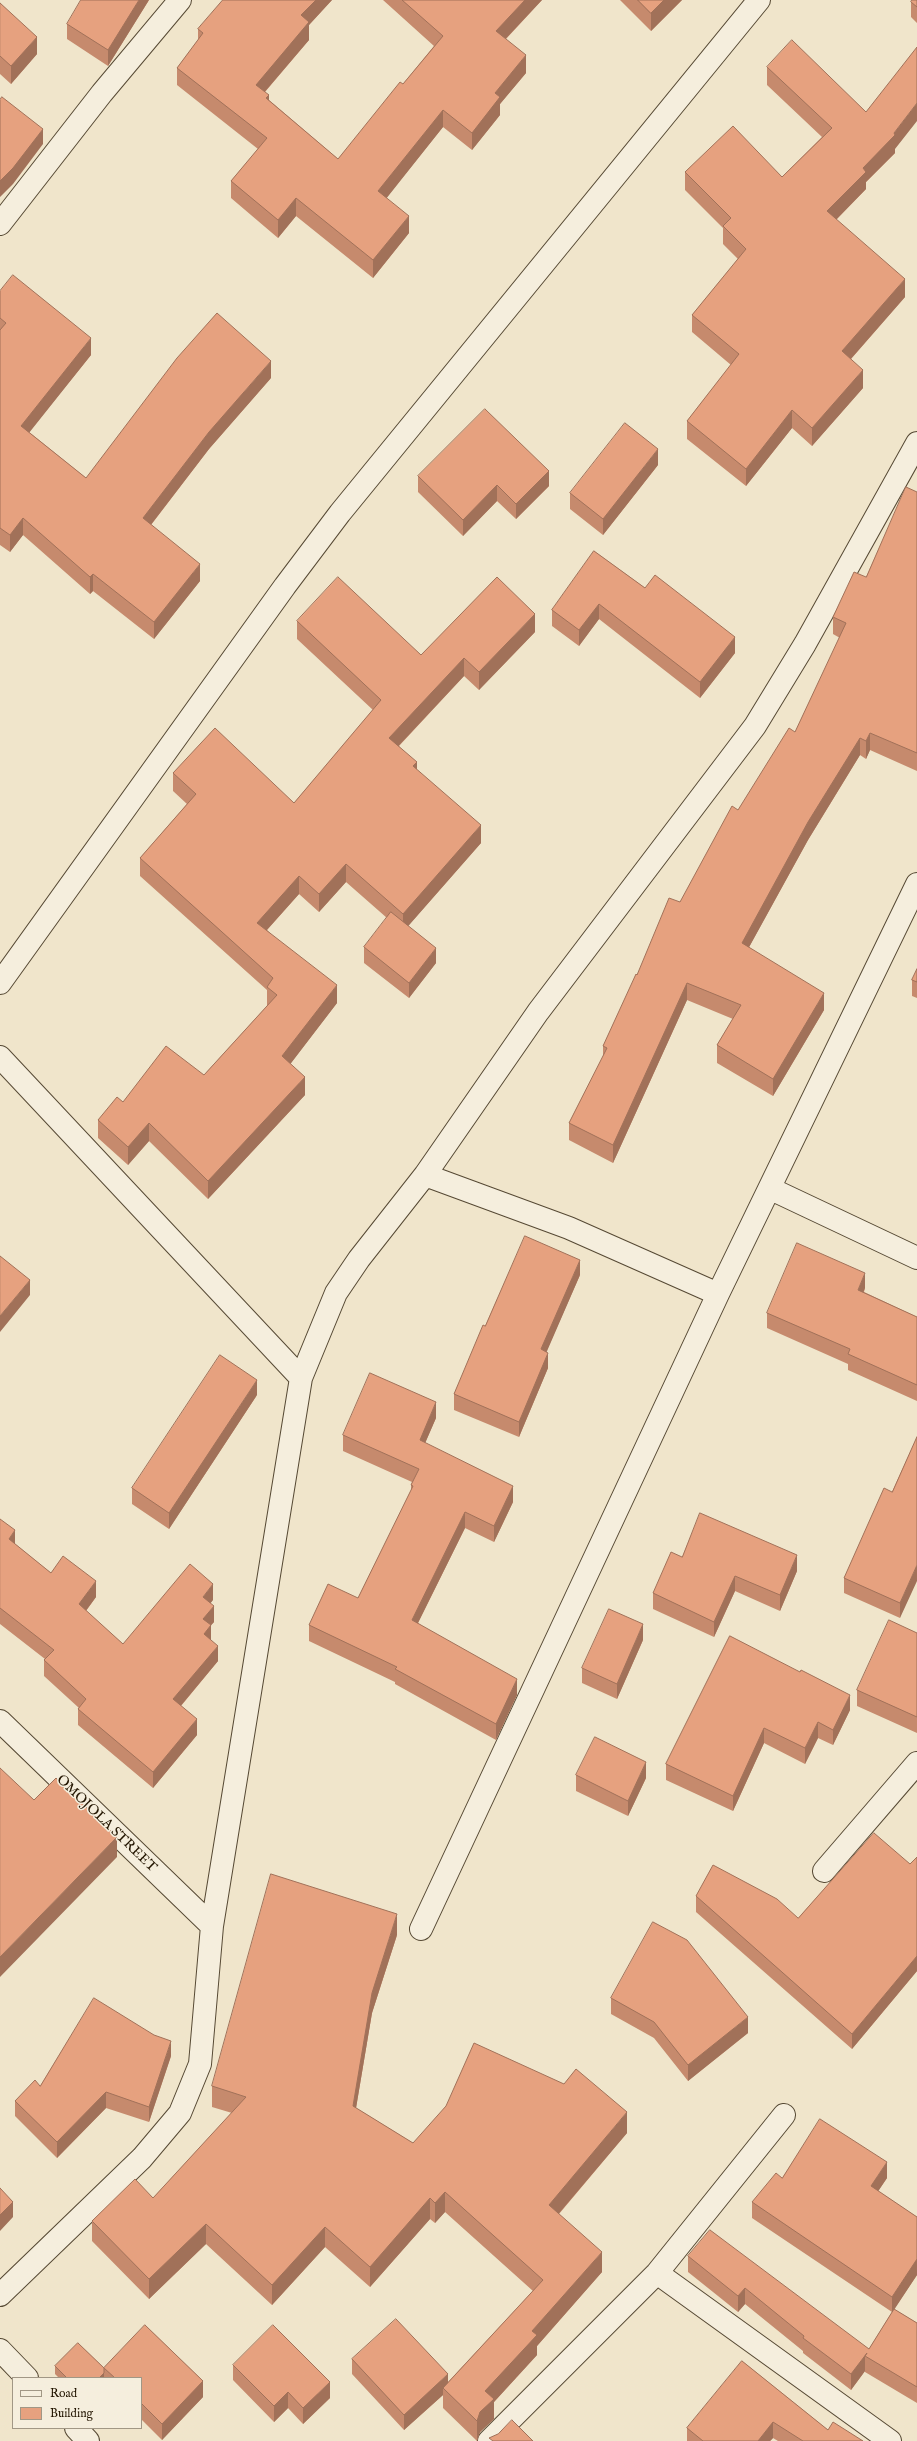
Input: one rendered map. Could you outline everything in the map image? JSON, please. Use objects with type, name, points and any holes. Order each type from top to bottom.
[{"type":"street","points":[[0,224],[102,93],[180,0]]},
{"type":"street","points":[[0,983],[285,586],[340,513],[759,0]]},
{"type":"street","points":[[0,2295],[142,2158],[180,2113],[200,2064],[212,1926],[301,1378],[336,1293],[359,1259],[425,1175],[538,1012],[755,726],[805,644],[917,443]]},
{"type":"street","points":[[421,1929],[718,1294],[917,884]]},
{"type":"street","points":[[0,1057],[301,1378]]},
{"type":"street","points":[[425,1175],[569,1228],[718,1294]]},
{"type":"street","points":[[770,1188],[917,1258]]},
{"type":"street","name":"OMOJOLA STREET","points":[[0,1720],[212,1926]]},
{"type":"street","points":[[824,1871],[917,1763]]},
{"type":"street","points":[[489,2441],[657,2273],[784,2115]]},
{"type":"street","points":[[657,2273],[890,2441]]},
{"type":"street","points":[[0,2350],[26,2377]]},
{"type":"street","points":[[77,2429],[88,2441]]},
{"type":"building","points":[[81,0],[139,0],[108,50],[67,24]]},
{"type":"building","points":[[223,0],[316,0],[301,15],[309,22],[256,85],[269,95],[266,98],[338,159],[400,82],[403,84],[443,36],[402,0],[525,0],[496,31],[526,55],[495,93],[500,97],[472,133],[443,110],[378,191],[409,216],[373,260],[296,198],[278,220],[231,181],[267,138],[177,68],[203,33],[198,29]]},
{"type":"building","points":[[638,0],[664,0],[651,13]]},
{"type":"building","points":[[912,0],[917,0],[917,7],[911,2]]},
{"type":"building","points":[[0,3],[37,37],[11,66],[0,56]]},
{"type":"building","points":[[792,40],[866,112],[917,47],[917,103],[894,133],[895,135],[863,168],[866,172],[827,211],[905,279],[842,351],[863,370],[812,428],[792,410],[746,469],[687,421],[739,354],[692,315],[746,249],[723,226],[731,218],[685,172],[733,126],[782,177],[832,128],[767,67]]},
{"type":"building","points":[[2,97],[43,129],[13,168],[0,181],[0,100]]},
{"type":"building","points":[[13,275],[91,338],[21,426],[86,478],[177,358],[217,313],[271,361],[209,432],[143,518],[200,564],[154,622],[93,574],[90,577],[23,518],[10,535],[0,528],[0,330],[6,323],[0,318],[0,291]]},
{"type":"building","points":[[485,409],[549,471],[516,504],[497,485],[463,520],[418,476]]},
{"type":"building","points":[[625,423],[658,449],[603,519],[570,493]]},
{"type":"building","points":[[906,487],[917,492],[917,753],[870,733],[866,741],[860,738],[808,822],[742,943],[824,993],[773,1079],[717,1045],[741,1005],[687,983],[613,1145],[569,1123],[607,1048],[603,1046],[636,974],[637,975],[669,898],[680,902],[732,806],[738,810],[789,728],[795,732],[846,623],[833,617],[854,572],[866,577]]},
{"type":"building","points":[[594,551],[645,588],[655,575],[735,637],[700,682],[599,604],[579,630],[552,610]]},
{"type":"building","points":[[338,577],[421,655],[497,577],[535,614],[479,672],[464,658],[389,738],[417,762],[413,766],[481,825],[403,914],[346,864],[319,894],[299,876],[257,923],[337,985],[282,1056],[305,1077],[208,1181],[149,1123],[128,1147],[98,1120],[117,1097],[123,1102],[166,1046],[204,1075],[277,995],[267,987],[273,978],[140,858],[196,794],[173,773],[215,728],[294,803],[381,700],[297,621]]},
{"type":"building","points":[[391,912],[436,948],[409,983],[364,947]]},
{"type":"building","points":[[917,969],[917,982],[912,980]]},
{"type":"building","points":[[525,1236],[580,1260],[541,1349],[548,1353],[519,1422],[454,1394],[483,1325],[485,1326]]},
{"type":"building","points":[[797,1243],[865,1273],[858,1290],[917,1317],[917,1385],[848,1354],[850,1349],[767,1313]]},
{"type":"building","points":[[0,1256],[30,1280],[0,1316]]},
{"type":"building","points":[[220,1355],[257,1380],[169,1513],[132,1488]]},
{"type":"building","points":[[370,1373],[436,1402],[420,1440],[513,1486],[494,1526],[465,1512],[412,1620],[517,1679],[496,1724],[395,1669],[397,1667],[309,1625],[328,1584],[358,1598],[413,1486],[411,1485],[419,1469],[343,1435]]},
{"type":"building","points":[[917,1437],[917,1565],[900,1603],[844,1578],[884,1488],[892,1492]]},
{"type":"building","points":[[700,1513],[797,1555],[780,1595],[735,1576],[714,1622],[653,1593],[671,1552],[682,1557]]},
{"type":"building","points":[[0,1519],[15,1530],[9,1539],[51,1573],[63,1556],[96,1581],[79,1604],[123,1644],[190,1564],[213,1584],[203,1597],[214,1606],[203,1619],[211,1625],[204,1634],[218,1646],[173,1699],[197,1719],[153,1772],[78,1709],[86,1699],[44,1660],[54,1650],[0,1608]]},
{"type":"building","points":[[609,1609],[643,1624],[617,1684],[582,1668]]},
{"type":"building","points":[[889,1620],[917,1633],[917,1717],[857,1690]]},
{"type":"building","points":[[730,1636],[800,1672],[801,1670],[850,1695],[833,1730],[818,1722],[805,1748],[764,1728],[733,1796],[666,1764]]},
{"type":"building","points":[[595,1737],[646,1762],[628,1801],[576,1775]]},
{"type":"building","points":[[0,1768],[34,1800],[56,1778],[117,1837],[0,1957]]},
{"type":"building","points":[[874,1833],[910,1864],[917,1857],[917,1956],[852,2034],[696,1896],[713,1865],[777,1899],[798,1918]]},
{"type":"building","points":[[271,1874],[397,1914],[372,1993],[353,2106],[413,2143],[446,2106],[474,2043],[564,2084],[576,2069],[627,2112],[549,2205],[602,2252],[532,2331],[537,2335],[485,2391],[494,2399],[480,2412],[477,2421],[443,2388],[543,2280],[445,2192],[435,2203],[430,2198],[370,2267],[325,2227],[272,2285],[206,2224],[149,2279],[92,2221],[135,2179],[153,2198],[246,2097],[212,2086]]},
{"type":"building","points":[[653,1922],[687,1940],[748,2017],[688,2065],[654,2022],[611,1998]]},
{"type":"building","points":[[94,1998],[154,2035],[171,2041],[149,2107],[106,2092],[57,2142],[15,2101],[35,2080],[40,2086]]},
{"type":"building","points":[[820,2119],[887,2162],[871,2186],[917,2217],[917,2259],[892,2297],[752,2202],[776,2173],[782,2178]]},
{"type":"building","points":[[0,2188],[13,2202],[0,2215]]},
{"type":"building","points":[[710,2230],[869,2349],[894,2309],[917,2323],[917,2387],[865,2356],[867,2353],[851,2374],[803,2338],[804,2336],[745,2288],[738,2296],[688,2256]]},
{"type":"building","points":[[396,2319],[448,2374],[404,2415],[352,2359]]},
{"type":"building","points":[[145,2325],[203,2381],[162,2424],[142,2404],[142,2377],[114,2377],[104,2368]]},
{"type":"building","points":[[273,2325],[330,2382],[303,2408],[288,2392],[274,2406],[233,2365]]},
{"type":"building","points":[[78,2343],[104,2368],[104,2373],[100,2377],[66,2377],[55,2366]]},
{"type":"building","points":[[742,2361],[828,2430],[833,2422],[863,2441],[803,2441],[773,2422],[758,2441],[703,2441],[687,2428]]},
{"type":"building","points":[[512,2420],[533,2441],[493,2441],[489,2438],[498,2434]]}]
